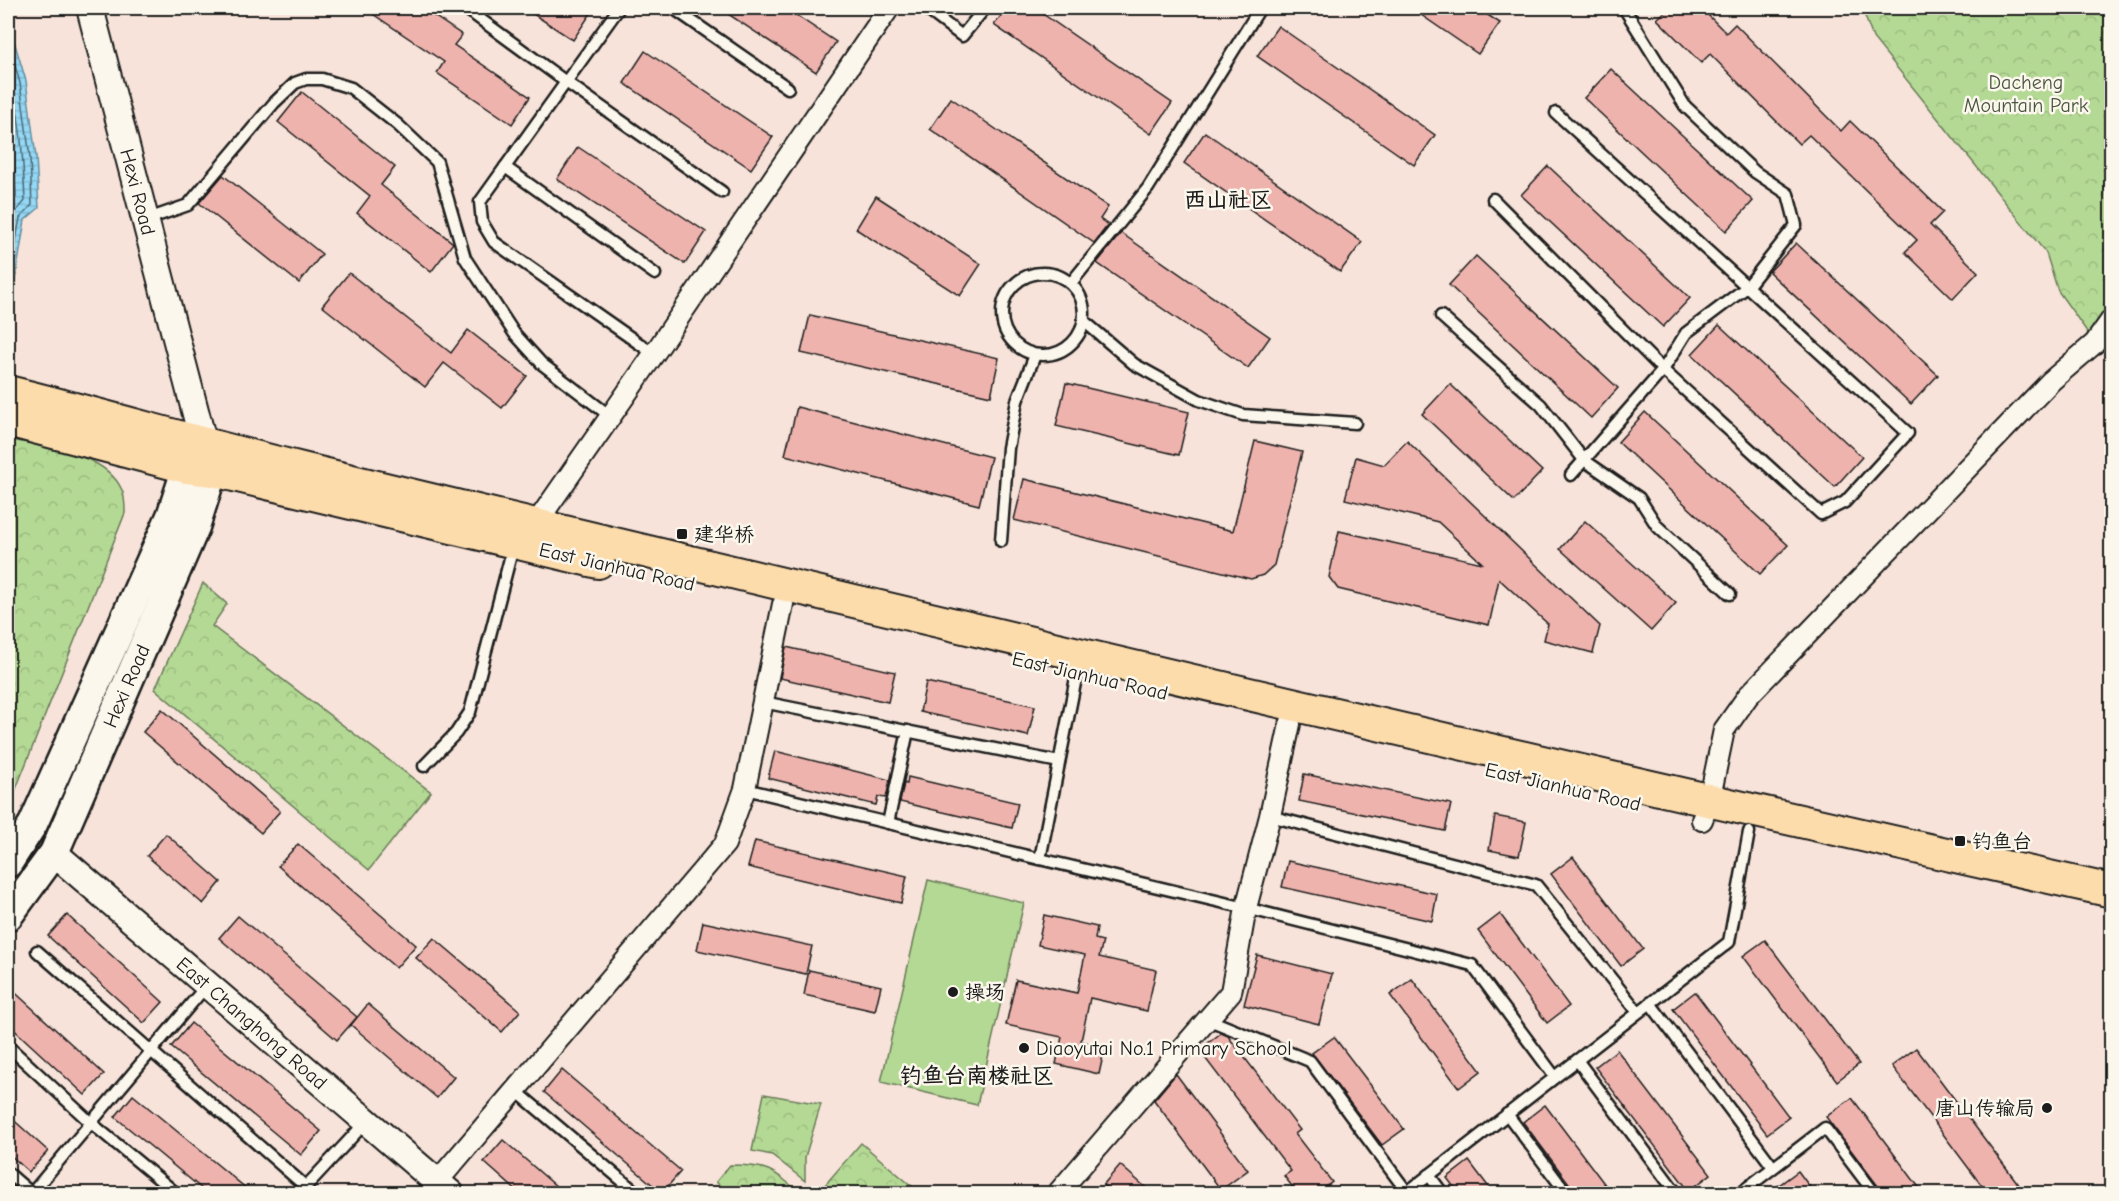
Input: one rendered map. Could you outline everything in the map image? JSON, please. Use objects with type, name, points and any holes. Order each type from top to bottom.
[{"type":"main road","points":[[8,392],[71,422]]},
{"type":"main road","points":[[8,420],[71,422]]},
{"type":"main road","name":"East Jianhua Road","points":[[71,422],[201,461],[524,534],[1705,811],[1749,832],[2112,913]]},
{"type":"main road","name":"Hexi Road","points":[[8,916],[54,853],[195,527],[201,461]]},
{"type":"main road","name":"Hexi Road","points":[[8,863],[33,824],[171,516],[201,461]]},
{"type":"main road","name":"East Jianhua Road","points":[[524,534],[783,604],[1290,724],[1705,811],[2112,891]]},
{"type":"street","name":"Hexi Road","points":[[90,8],[145,220],[201,461]]},
{"type":"street","points":[[524,534],[654,354],[889,8]]},
{"type":"street","points":[[1705,811],[1724,730],[1748,696],[2051,381],[2096,343],[2112,319]]},
{"type":"street","points":[[444,1188],[515,1090],[720,852],[731,830],[745,789],[783,604]]},
{"type":"street","points":[[1068,1190],[1231,992],[1246,908],[1270,816],[1290,724]]},
{"type":"street","name":"East Changhong Road","points":[[54,853],[444,1188]]},
{"type":"lane","points":[[465,8],[722,192]]},
{"type":"lane","points":[[619,8],[480,202],[482,222],[494,242],[654,354]]},
{"type":"lane","points":[[673,8],[788,88]]},
{"type":"lane","points":[[925,8],[962,36],[985,8]]},
{"type":"lane","points":[[1071,283],[1148,188],[1260,8]]},
{"type":"lane","points":[[1571,475],[1663,370],[1686,333],[1747,287],[1796,225],[1788,194],[1755,172],[1685,106],[1624,8]]},
{"type":"lane","points":[[145,220],[188,205],[274,103],[295,82],[322,79],[351,88],[398,125],[437,162],[465,258],[514,333],[542,364],[610,416]]},
{"type":"lane","points":[[1493,199],[1663,370],[1821,514],[1845,502],[1908,433],[1556,113]]},
{"type":"lane","points":[[505,168],[655,274]]},
{"type":"lane","points":[[1039,273],[1059,275],[1071,283],[1080,294],[1085,308],[1080,334],[1072,345],[1055,354],[1035,355],[1017,346],[1005,329],[1002,316],[1004,302],[1010,290],[1020,280],[1039,273]]},
{"type":"lane","points":[[1441,316],[1541,405],[1584,460],[1639,498],[1657,526],[1730,594]]},
{"type":"lane","points":[[1084,322],[1134,364],[1199,400],[1243,415],[1354,423]]},
{"type":"lane","points":[[1001,540],[1008,448],[1017,401],[1035,355]]},
{"type":"lane","points":[[424,766],[456,733],[470,712],[524,534]]},
{"type":"lane","points":[[1040,859],[1077,673]]},
{"type":"lane","points":[[763,702],[1059,762]]},
{"type":"lane","points":[[888,823],[908,731]]},
{"type":"lane","points":[[745,789],[1246,908],[1472,965],[1555,1077]]},
{"type":"lane","points":[[1270,816],[1536,885],[1638,1012]]},
{"type":"lane","points":[[1208,1019],[1310,1061],[1406,1193],[1729,942],[1749,832]]},
{"type":"lane","points":[[37,951],[152,1050],[302,1190],[366,1121]]},
{"type":"lane","points":[[8,1173],[31,1193],[207,985]]},
{"type":"lane","points":[[1650,1004],[1773,1167]]},
{"type":"lane","points":[[8,1046],[90,1122],[177,1194]]},
{"type":"lane","points":[[1577,1060],[1677,1194]]},
{"type":"lane","points":[[515,1090],[638,1194]]},
{"type":"lane","points":[[1507,1114],[1567,1194]]},
{"type":"lane","points":[[1739,1194],[1825,1128],[1875,1194]]},
{"type":"lane","points":[[1429,1175],[1443,1194]]},
{"type":"green space","name":"Dacheng Mountain Park","points":[[1862,8],[2111,8],[2111,356],[2095,343],[2058,291],[2046,253],[1873,38]]},
{"type":"green space","points":[[8,439],[72,453],[102,467],[114,477],[122,490],[125,513],[8,809]]},
{"type":"green space","points":[[203,583],[227,604],[212,626],[431,792],[369,870],[155,689]]},
{"type":"green space","name":"操场","points":[[928,880],[1024,903],[977,1105],[881,1082]]},
{"type":"green space","points":[[764,1094],[821,1104],[805,1157],[805,1181],[772,1155],[752,1151]]},
{"type":"green space","points":[[861,1143],[920,1193],[823,1193],[824,1186]]},
{"type":"green space","points":[[730,1165],[753,1166],[768,1170],[800,1193],[729,1193],[716,1182]]},
{"type":"water","points":[[8,21],[26,81],[36,157],[39,208],[25,220],[8,324]]},
{"type":"building","points":[[364,8],[422,8],[462,35],[454,45],[530,97],[512,124],[437,73],[444,62]]},
{"type":"building","points":[[524,8],[582,8],[591,13],[573,40]]},
{"type":"building","points":[[719,8],[785,8],[836,42],[816,72]]},
{"type":"building","points":[[1007,8],[1034,8],[1172,103],[1151,134],[994,25]]},
{"type":"building","points":[[1411,8],[1477,8],[1500,23],[1478,54]]},
{"type":"building","points":[[1669,8],[1701,8],[1726,33],[1735,24],[1841,131],[1850,121],[1943,212],[1930,225],[1978,272],[1953,299],[1905,252],[1917,240],[1809,135],[1799,144],[1710,54],[1701,63],[1657,19]]},
{"type":"building","points":[[1278,26],[1435,135],[1414,165],[1257,56]]},
{"type":"building","points":[[645,51],[773,137],[751,169],[624,83]]},
{"type":"building","points":[[1611,69],[1753,201],[1726,231],[1584,98]]},
{"type":"building","points":[[302,92],[395,167],[381,185],[453,243],[431,272],[357,213],[370,196],[278,122]]},
{"type":"building","points":[[951,98],[1108,207],[1100,219],[1108,225],[1094,243],[930,129]]},
{"type":"building","points":[[1205,132],[1362,242],[1340,272],[1184,163]]},
{"type":"building","points":[[578,147],[706,232],[685,264],[557,179]]},
{"type":"building","points":[[1548,166],[1690,298],[1663,327],[1521,195]]},
{"type":"building","points":[[223,175],[322,254],[299,283],[199,203]]},
{"type":"building","points":[[876,196],[981,264],[960,296],[856,229]]},
{"type":"building","points":[[1121,233],[1270,337],[1248,368],[1097,263]]},
{"type":"building","points":[[1796,243],[1938,375],[1911,404],[1769,272]]},
{"type":"building","points":[[1476,256],[1618,388],[1591,418],[1449,285]]},
{"type":"building","points":[[349,273],[451,353],[468,330],[527,376],[502,408],[444,363],[425,387],[322,306]]},
{"type":"building","points":[[810,315],[999,358],[991,396],[801,353]]},
{"type":"building","points":[[1719,325],[1862,457],[1835,487],[1692,354]]},
{"type":"building","points":[[1066,383],[1189,412],[1179,455],[1056,426]]},
{"type":"building","points":[[1450,384],[1542,471],[1514,501],[1422,414]]},
{"type":"building","points":[[797,407],[991,457],[979,505],[785,455]]},
{"type":"building","points":[[1645,412],[1788,545],[1760,574],[1618,442]]},
{"type":"building","points":[[1255,441],[1302,452],[1274,565],[1263,575],[1251,579],[1014,520],[1024,479],[1233,531]]},
{"type":"building","points":[[1407,441],[1600,626],[1593,653],[1544,640],[1548,624],[1499,579],[1489,625],[1338,589],[1329,577],[1339,531],[1482,563],[1438,522],[1345,499],[1356,457],[1384,465]]},
{"type":"building","points":[[1585,521],[1676,603],[1651,631],[1560,549]]},
{"type":"building","points":[[786,647],[895,672],[888,702],[780,678]]},
{"type":"building","points":[[926,682],[1035,706],[1028,736],[920,712]]},
{"type":"building","points":[[162,709],[280,811],[261,833],[143,732]]},
{"type":"building","points":[[775,751],[890,780],[886,798],[878,797],[876,805],[768,778]]},
{"type":"building","points":[[1304,774],[1451,804],[1445,831],[1299,801]]},
{"type":"building","points":[[908,777],[1018,803],[1012,828],[900,802],[904,783],[907,784]]},
{"type":"building","points":[[1495,816],[1526,822],[1519,856],[1489,850]]},
{"type":"building","points":[[166,834],[221,882],[203,904],[147,856]]},
{"type":"building","points":[[755,841],[907,876],[901,903],[748,867]]},
{"type":"building","points":[[298,844],[416,945],[396,968],[278,866]]},
{"type":"building","points":[[1573,857],[1643,949],[1621,966],[1551,874]]},
{"type":"building","points":[[1288,861],[1437,894],[1432,921],[1282,887]]},
{"type":"building","points":[[1500,914],[1569,1006],[1547,1023],[1478,931]]},
{"type":"building","points":[[67,915],[163,1002],[144,1023],[48,936]]},
{"type":"building","points":[[1044,915],[1097,927],[1095,939],[1103,941],[1099,957],[1156,970],[1147,1011],[1090,998],[1081,1041],[1105,1047],[1099,1074],[1056,1064],[1062,1037],[1006,1025],[1016,980],[1077,993],[1085,955],[1038,945]]},
{"type":"building","points":[[238,916],[357,1017],[337,1040],[219,938]]},
{"type":"building","points":[[703,922],[812,946],[806,974],[697,950]]},
{"type":"building","points":[[434,938],[520,1011],[502,1032],[416,958]]},
{"type":"building","points":[[1765,940],[1859,1064],[1837,1081],[1743,956]]},
{"type":"building","points":[[1257,955],[1332,974],[1319,1024],[1244,1005]]},
{"type":"building","points":[[809,970],[881,986],[875,1011],[804,995]]},
{"type":"building","points":[[1412,979],[1481,1071],[1459,1088],[1390,995]]},
{"type":"building","points":[[8,986],[104,1074],[85,1095],[8,1024]]},
{"type":"building","points":[[1695,992],[1789,1117],[1767,1134],[1673,1009]]},
{"type":"building","points":[[368,1004],[454,1077],[437,1098],[351,1025]]},
{"type":"building","points":[[191,1023],[321,1131],[301,1155],[171,1047]]},
{"type":"building","points":[[1221,1033],[1228,1036],[1300,1130],[1295,1134],[1332,1182],[1317,1194],[1298,1194],[1284,1176],[1291,1171],[1199,1050]]},
{"type":"building","points":[[1334,1037],[1404,1129],[1382,1145],[1312,1053]]},
{"type":"building","points":[[1916,1048],[2026,1194],[1988,1194],[1892,1066]]},
{"type":"building","points":[[1617,1050],[1711,1174],[1689,1191],[1595,1067]]},
{"type":"building","points":[[562,1070],[681,1171],[662,1193],[544,1092]]},
{"type":"building","points":[[1176,1074],[1248,1170],[1221,1190],[1154,1100]]},
{"type":"building","points":[[133,1095],[253,1194],[208,1194],[115,1117]]},
{"type":"building","points":[[1852,1098],[1924,1194],[1884,1194],[1826,1117]]},
{"type":"building","points":[[1545,1105],[1612,1194],[1577,1194],[1523,1122]]},
{"type":"building","points":[[8,1115],[48,1151],[29,1172],[8,1153]]},
{"type":"building","points":[[503,1140],[565,1194],[520,1194],[484,1162]]},
{"type":"building","points":[[1469,1161],[1494,1194],[1459,1194],[1447,1178]]},
{"type":"building","points":[[1120,1165],[1153,1194],[1113,1194],[1103,1185]]},
{"type":"building","points":[[1798,1171],[1815,1194],[1767,1194]]},
{"type":"place","name":"建华桥","points":[[682,534]]},
{"type":"place","name":"钓鱼台","points":[[1960,841]]},
{"type":"place","name":"操场","points":[[953,992]]},
{"type":"place","name":"Diaoyutai No.1 Primary School","points":[[1024,1048]]},
{"type":"place","name":"唐山传输局","points":[[2047,1108]]},
{"type":"district","name":"西山社区","points":[[1228,200]]},
{"type":"district","name":"钓鱼台南楼社区","points":[[977,1076]]}]
